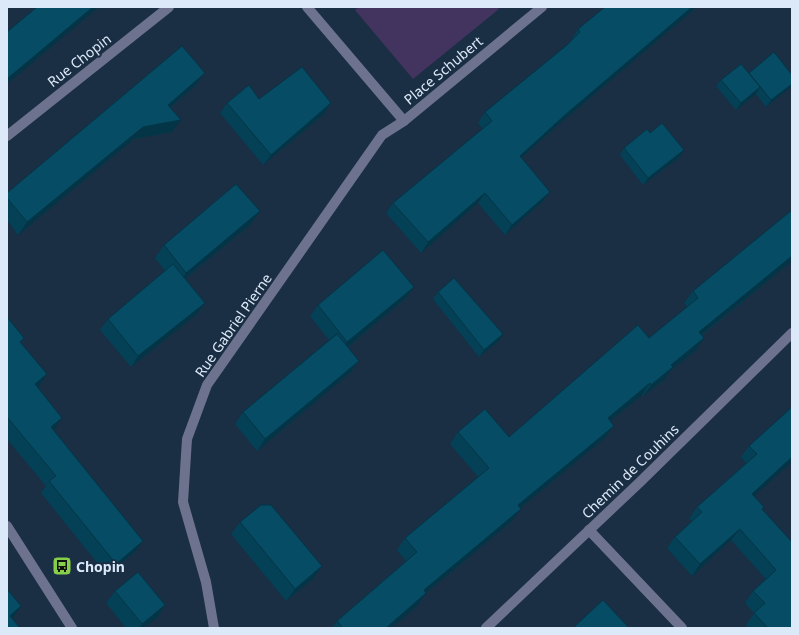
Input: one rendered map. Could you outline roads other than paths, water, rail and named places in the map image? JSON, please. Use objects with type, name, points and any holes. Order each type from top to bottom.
[{"type":"street","name":"Rue Chopin","points":[[7,136],[169,7]]},
{"type":"street","name":"Place Schubert","points":[[307,7],[404,121],[542,7]]},
{"type":"street","name":"Rue Gabriel Pierne","points":[[214,628],[206,582],[183,502],[187,439],[207,385],[382,135],[404,121]]},
{"type":"street","name":"Chemin de Couhins","points":[[486,628],[792,333]]},
{"type":"street","points":[[7,526],[72,628]]},
{"type":"street","points":[[589,530],[682,628]]},
{"type":"place","name":"Chopin","points":[[62,566]]}]
